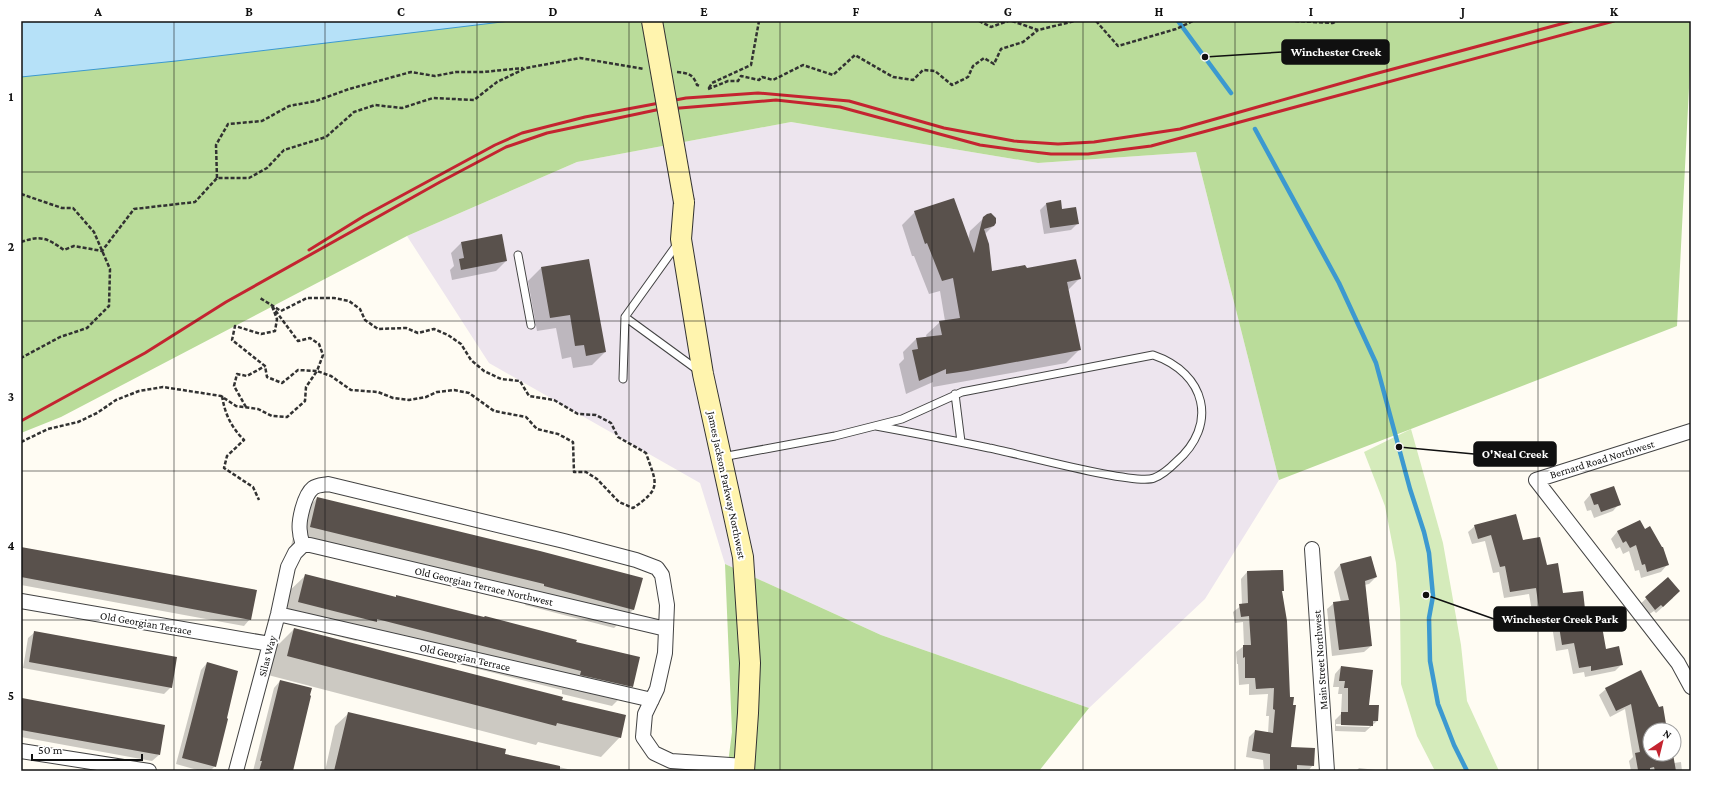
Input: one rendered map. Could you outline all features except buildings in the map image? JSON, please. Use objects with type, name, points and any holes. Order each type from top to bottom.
[{"type":"main road","name":"James Jackson Parkway Northwest","points":[[652,21],[684,202],[681,239],[703,374],[743,557],[748,608],[750,663],[744,768]]},
{"type":"street","name":"Bernard Road Northwest","points":[[1691,431],[1536,480],[1678,663],[1691,687]]},
{"type":"street","points":[[303,545],[300,532],[300,519],[309,493],[312,488],[316,486],[328,484],[564,541],[636,560],[657,568],[662,575],[667,604],[665,653],[657,689],[645,714],[643,737],[654,754],[671,761],[744,768]]},
{"type":"street","name":"Silas Way","points":[[236,771],[278,614],[288,567],[295,553],[303,545]]},
{"type":"street","name":"Old Georgian Terrace Northwest","points":[[303,545],[310,545],[666,629]]},
{"type":"street","name":"Main Street Northwest","points":[[1312,549],[1327,771]]},
{"type":"street","name":"Old Georgian Terrace","points":[[21,601],[270,644]]},
{"type":"street","name":"Old Georgian Terrace","points":[[278,614],[652,700]]},
{"type":"street","points":[[21,751],[149,771]]},
{"type":"lane","points":[[623,379],[625,318],[681,239]]},
{"type":"lane","points":[[518,255],[531,325]]},
{"type":"lane","points":[[625,318],[703,374]]},
{"type":"lane","points":[[721,457],[835,436],[902,419],[962,392],[1153,355],[1168,360],[1179,368],[1193,385],[1202,402],[1202,418],[1199,431],[1190,448],[1169,468],[1154,478],[1148,480],[1115,476],[961,442],[876,426]]},
{"type":"lane","points":[[955,394],[961,442]]},
{"type":"path","points":[[759,21],[750,65],[712,83],[708,88],[728,81],[738,81],[741,76],[759,80],[762,77],[768,80],[773,80],[802,65],[833,76],[855,55],[893,77],[913,80],[923,70],[935,71],[952,85],[968,77],[973,66],[984,58],[994,64],[1000,48],[1023,42],[1038,30],[1074,21]]},
{"type":"path","points":[[979,21],[991,27],[1008,21]]},
{"type":"path","points":[[1012,21],[1038,30]]},
{"type":"path","points":[[1096,21],[1118,46],[1176,29],[1193,21]]},
{"type":"path","points":[[1295,21],[1333,23],[1338,21]]},
{"type":"path","points":[[102,251],[134,209],[195,202],[217,178],[216,145],[228,124],[262,122],[289,106],[316,101],[348,89],[411,72],[435,76],[456,72],[483,72],[526,68],[580,58],[640,68]]},
{"type":"path","points":[[217,178],[249,178],[267,168],[284,150],[326,137],[354,112],[375,105],[402,108],[433,98],[474,100],[497,82],[526,68]]},
{"type":"path","points":[[687,73],[694,77],[697,85],[700,86]]},
{"type":"path","points":[[21,194],[62,208],[73,208],[94,232],[110,269],[110,306],[87,328],[60,337],[21,358]]},
{"type":"path","points":[[21,242],[37,237],[53,242],[64,250],[74,246],[102,251]]},
{"type":"path","points":[[260,298],[281,311],[307,298],[334,298],[349,301],[360,309],[366,320],[378,329],[406,328],[418,333],[434,329],[448,335],[461,344],[471,360],[484,371],[501,379],[520,381],[530,396],[554,400],[578,414],[596,415],[611,423],[618,437],[646,453],[656,481],[652,491],[644,500],[633,508],[619,502],[597,479],[586,472],[574,472],[573,442],[558,434],[537,429],[526,418],[494,411],[469,393],[454,390],[437,392],[426,397],[409,400],[393,398],[378,392],[351,390],[331,376],[317,372],[298,370],[282,383],[267,377],[265,366],[232,340],[235,326],[261,334],[275,331],[277,319],[272,306]]},
{"type":"path","points":[[21,442],[48,429],[78,422],[97,413],[116,400],[139,391],[163,387],[222,396],[236,406],[258,409],[272,416],[287,417],[305,401],[306,387],[317,372],[322,355],[318,344],[310,338],[298,341],[272,306]]},
{"type":"path","points":[[247,407],[234,386],[237,374],[247,376],[265,366]]},
{"type":"path","points":[[222,396],[224,411],[233,428],[244,440],[227,456],[224,468],[253,487],[259,500]]},
{"type":"shaded area","points":[[791,122],[1038,163],[1196,152],[1279,480],[1205,599],[1089,708],[881,635],[725,564],[700,483],[489,363],[407,236],[577,162]]},
{"type":"green space","points":[[369,21],[1691,21],[1691,48],[1677,326],[1279,480],[1196,152],[1038,163],[791,122],[577,162],[407,236],[61,417],[21,433],[21,71]]},
{"type":"green space","points":[[1411,429],[1443,543],[1461,645],[1467,701],[1499,771],[1435,771],[1417,736],[1401,684],[1400,609],[1396,563],[1385,506],[1364,452]]},
{"type":"green space","points":[[725,564],[881,635],[1089,708],[1039,771],[727,771],[732,732]]},
{"type":"water","points":[[21,21],[510,21],[176,61],[21,77]]},
{"type":"waterway","points":[[1178,21],[1231,93]]},
{"type":"waterway","points":[[1255,129],[1339,283],[1376,363],[1429,553],[1433,596],[1429,618],[1430,661],[1438,704],[1454,745],[1467,771]]},
{"type":"railway","points":[[309,250],[364,216],[495,145],[522,133],[585,117],[686,98],[758,93],[849,101],[944,128],[1014,141],[1058,144],[1094,142],[1180,129],[1367,76],[1572,21]]},
{"type":"railway","points":[[21,421],[145,353],[226,302],[440,182],[506,147],[547,133],[656,110],[776,100],[840,107],[980,145],[1051,154],[1088,154],[1151,146],[1614,21]]},
{"type":"place","name":"Winchester Creek","points":[[1205,57]]},
{"type":"place","name":"O'Neal Creek","points":[[1399,447]]},
{"type":"place","name":"Winchester Creek Park","points":[[1426,595]]}]
